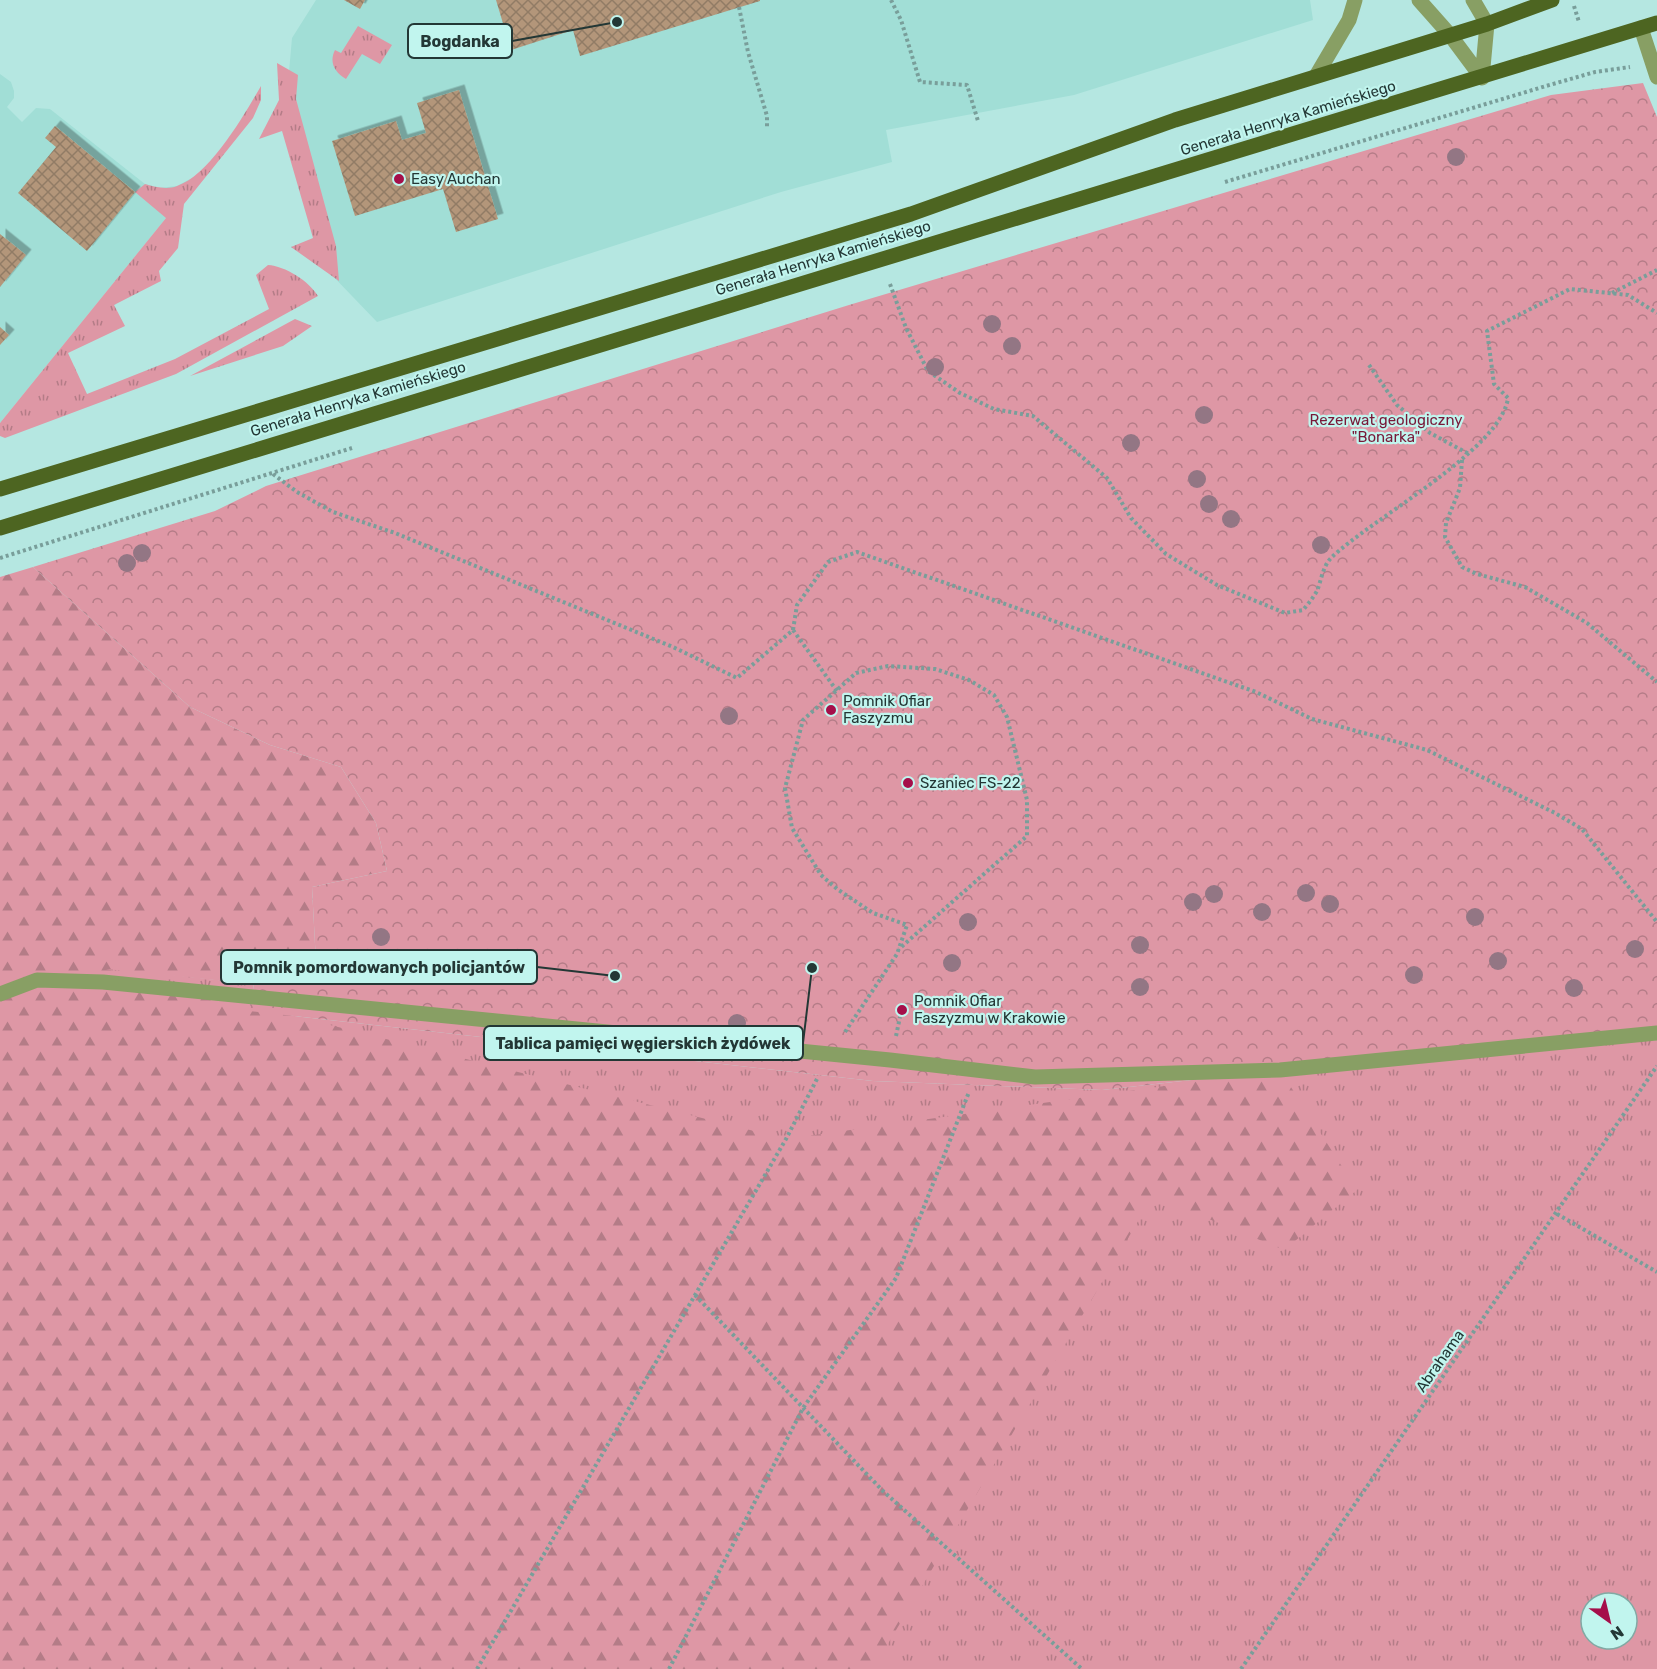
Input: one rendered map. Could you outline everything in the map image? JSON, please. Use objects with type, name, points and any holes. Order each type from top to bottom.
[{"type":"main road","name":"Generała Henryka Kamieńskiego","points":[[0,489],[911,214],[1175,120],[1487,24],[1552,0]]},
{"type":"main road","name":"Generała Henryka Kamieńskiego","points":[[0,528],[1657,23]]},
{"type":"street","points":[[1316,76],[1349,20],[1355,0]]},
{"type":"street","points":[[1419,0],[1450,35],[1482,78]]},
{"type":"street","points":[[1473,0],[1487,24],[1482,78]]},
{"type":"street","points":[[1641,28],[1657,77]]},
{"type":"street","points":[[0,994],[37,980],[103,982],[830,1054],[1035,1077],[1280,1070],[1657,1033]]},
{"type":"path","points":[[891,0],[901,20],[920,82],[967,85],[978,121]]},
{"type":"path","points":[[739,7],[748,52],[767,116],[767,129]]},
{"type":"path","points":[[1595,72],[1635,66]]},
{"type":"path","points":[[1612,293],[1657,270]]},
{"type":"path","points":[[890,284],[906,328],[928,371],[960,393],[994,408],[1033,416],[1107,477],[1131,518],[1166,554],[1217,585],[1285,613],[1303,610],[1316,593],[1329,560],[1395,507],[1469,454],[1506,410],[1508,398],[1494,384],[1487,331],[1570,289],[1628,295],[1657,313]]},
{"type":"path","points":[[1369,365],[1397,405],[1430,433],[1469,454]]},
{"type":"path","points":[[0,558],[331,457]]},
{"type":"path","points":[[1462,459],[1460,488],[1446,523],[1445,537],[1461,567],[1477,574],[1525,587],[1587,623],[1657,682]]},
{"type":"path","points":[[273,474],[297,492],[333,512],[395,533],[674,647],[737,678],[793,630],[797,605],[828,562],[856,552],[1256,692],[1312,719],[1427,750],[1555,813],[1582,829],[1657,922]]},
{"type":"path","points":[[793,630],[837,690]]},
{"type":"path","points":[[477,1669],[798,1118],[830,1054],[899,949],[907,925],[873,912],[821,875],[792,828],[785,788],[803,720],[856,673],[888,666],[935,669],[969,680],[994,695],[1007,717],[1027,800],[1027,836],[899,949]]},
{"type":"path","points":[[897,1031],[900,1017]]},
{"type":"path","name":"Abrahama","points":[[1241,1669],[1557,1215],[1657,1066]]},
{"type":"path","points":[[669,1669],[803,1408],[896,1278],[977,1070]]},
{"type":"path","points":[[1557,1215],[1657,1272]]},
{"type":"path","points":[[695,1295],[883,1491],[1082,1669]]},
{"type":"shaded area","points":[[316,0],[1310,0],[1313,20],[1074,95],[886,130],[892,162],[781,192],[377,322],[327,270],[285,117],[292,38]]},
{"type":"shaded area","points":[[0,74],[11,82],[14,91],[14,98],[7,107],[22,122],[36,108],[50,109],[145,184],[159,188],[177,186],[190,179],[166,218],[0,423]]},
{"type":"green space","points":[[358,26],[392,45],[380,64],[362,54],[346,79],[338,73],[334,66],[333,54],[335,50],[341,53]]},
{"type":"green space","points":[[277,63],[298,75],[296,99],[336,246],[339,281],[291,247],[313,238],[282,131],[259,139],[279,100]]},
{"type":"green space","name":"Rezerwat geologiczny \"Bonarka\"","points":[[1643,83],[1657,117],[1657,1040],[1280,1070],[1102,1090],[873,1081],[249,1011],[254,984],[316,963],[312,887],[387,871],[376,823],[341,767],[270,745],[190,707],[33,567],[215,511],[266,486],[849,305],[1551,95]]},
{"type":"green space","points":[[261,86],[261,100],[253,118],[184,204],[178,248],[159,271],[161,281],[114,305],[125,326],[68,353],[87,394],[175,359],[269,309],[256,275],[268,265],[282,268],[296,275],[318,296],[176,374],[5,438],[0,436],[0,423],[166,218],[135,192],[145,184],[165,188],[177,186],[202,170],[225,143]]},
{"type":"green space","points":[[295,319],[312,326],[283,346],[190,376]]},
{"type":"green space","points":[[33,567],[190,707],[270,745],[341,767],[376,823],[387,871],[312,887],[316,963],[254,984],[106,969],[786,1139],[1280,1070],[1357,1190],[1284,1250],[1153,1196],[873,1669],[0,1669],[0,577]]},
{"type":"green space","points":[[100,967],[254,984],[249,1011],[873,1081],[1102,1090],[1280,1070],[1657,1040],[1657,1669],[0,1669]]},
{"type":"building","points":[[344,0],[365,0],[360,9]]},
{"type":"building","points":[[496,0],[760,1],[580,56],[573,30],[511,50]]},
{"type":"building","points":[[459,90],[498,219],[456,232],[443,189],[355,216],[332,141],[396,121],[402,140],[426,133],[417,103]]},
{"type":"building","points":[[55,126],[135,192],[87,251],[18,193],[56,147],[45,138]]},
{"type":"building","points":[[0,234],[26,255],[0,287]]},
{"type":"building","points":[[0,327],[9,335],[0,345]]},
{"type":"place","name":"Bogdanka","points":[[617,22]]},
{"type":"place","name":"Easy Auchan","points":[[399,179]]},
{"type":"place","name":"Pomnik Ofiar Faszyzmu","points":[[831,710]]},
{"type":"place","name":"Szaniec FS-22","points":[[908,783]]},
{"type":"place","name":"Tablica pamięci węgierskich żydówek","points":[[812,968]]},
{"type":"place","name":"Pomnik pomordowanych policjantów","points":[[615,976]]},
{"type":"place","name":"Pomnik Ofiar Faszyzmu w Krakowie","points":[[902,1010]]}]
